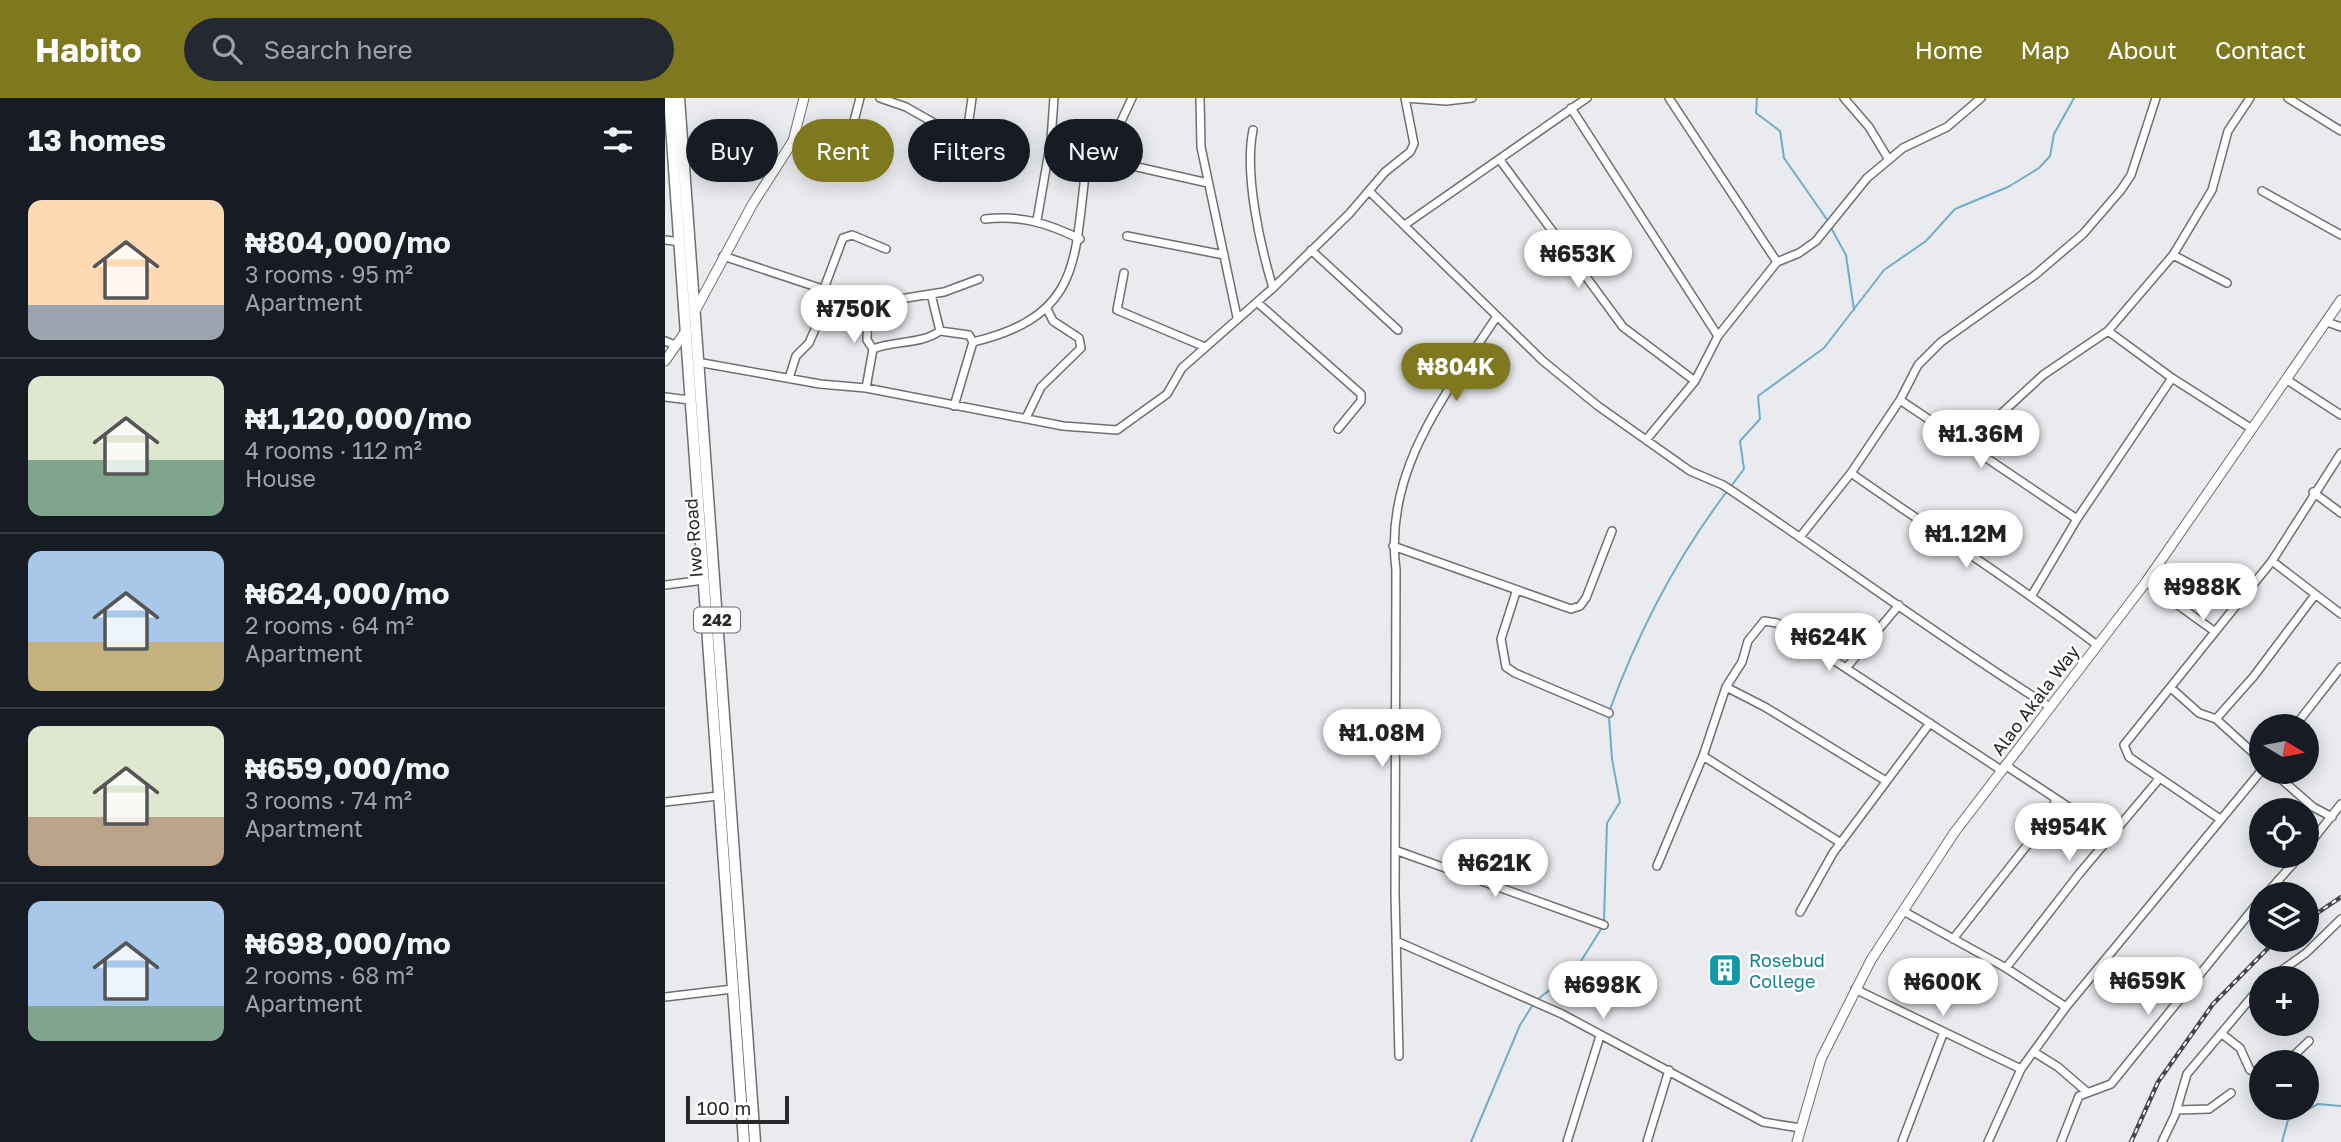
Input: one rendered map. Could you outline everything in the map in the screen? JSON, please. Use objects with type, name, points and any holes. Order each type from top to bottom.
[{"type":"main road","name":"Iwo Road","points":[[669,98],[733,989],[740,1010],[755,1142]]},
{"type":"main road","name":"Iwo Road","points":[[678,98],[740,1010],[744,1142]]},
{"type":"street","points":[[693,314],[723,256],[793,141],[804,98]]},
{"type":"street","points":[[855,119],[860,98]]},
{"type":"street","points":[[880,98],[928,119]]},
{"type":"street","points":[[969,119],[972,98]]},
{"type":"street","points":[[1037,220],[1051,140],[1054,98]]},
{"type":"street","points":[[1123,119],[1132,98]]},
{"type":"street","points":[[1200,98],[1201,147],[1237,317]]},
{"type":"street","points":[[697,362],[789,378],[866,387],[1063,426],[1117,430],[1167,394],[1182,368],[1237,317],[1258,303],[1385,172],[1412,148],[1405,98],[1446,102],[1472,98]]},
{"type":"street","points":[[1406,224],[1587,98]]},
{"type":"street","points":[[1669,98],[1777,262]]},
{"type":"street","points":[[1844,98],[1882,146],[1889,160]]},
{"type":"street","points":[[1882,146],[1897,150],[1947,127],[1981,98]]},
{"type":"street","points":[[1800,537],[1851,473],[1900,400],[1918,365],[1941,342],[2035,275],[2083,234],[2109,205],[2131,174],[2156,98]]},
{"type":"street","points":[[1977,450],[1990,425],[2043,375],[2108,331],[2173,255],[2211,190],[2228,131],[2251,98]]},
{"type":"street","points":[[2288,98],[2341,131]]},
{"type":"street","points":[[1571,108],[1718,336]]},
{"type":"street","points":[[1253,130],[1250,143],[1257,220],[1273,288]]},
{"type":"street","points":[[1646,440],[1695,381],[1718,336],[1777,262],[1808,247],[1867,178],[1903,148]]},
{"type":"street","points":[[1500,160],[1623,327],[1695,381]]},
{"type":"street","points":[[1143,168],[1208,183]]},
{"type":"street","points":[[973,342],[1017,329],[1047,309],[1066,280],[1080,239],[1085,182]]},
{"type":"street","points":[[1369,191],[1406,224],[1497,316],[1598,406],[1689,471],[1723,485],[1984,666],[2050,707]]},
{"type":"street","points":[[2262,191],[2341,234]]},
{"type":"street","points":[[985,219],[1009,216],[1037,220],[1080,239]]},
{"type":"street","points":[[789,378],[796,356],[810,343],[822,313],[823,291],[846,235],[886,249]]},
{"type":"street","points":[[1127,236],[1224,255]]},
{"type":"street","points":[[665,240],[680,242]]},
{"type":"street","points":[[1311,250],[1398,330]]},
{"type":"street","points":[[2173,255],[2227,283]]},
{"type":"street","points":[[723,256],[868,304],[930,294],[979,279]]},
{"type":"street","points":[[1124,272],[1117,310],[1205,346]]},
{"type":"street","points":[[930,294],[940,331]]},
{"type":"street","name":"Alao Akala Way","points":[[1797,1142],[1821,1059],[1855,989],[1954,833],[2146,582],[2341,300]]},
{"type":"street","points":[[1258,303],[1361,394],[1361,401],[1338,429]]},
{"type":"street","points":[[866,387],[873,349],[867,340],[868,304]]},
{"type":"street","points":[[1026,418],[1041,387],[1081,348],[1079,338],[1053,321],[1047,309]]},
{"type":"street","points":[[1399,1056],[1395,850],[1397,660],[1393,546],[1401,485],[1413,450],[1463,365],[1497,316]]},
{"type":"street","points":[[2327,322],[2341,327]]},
{"type":"street","points":[[665,361],[686,331]]},
{"type":"street","points":[[873,349],[892,341],[915,341],[940,331],[969,335],[973,342],[954,406]]},
{"type":"street","points":[[2108,331],[2172,378],[2252,429]]},
{"type":"street","points":[[665,341],[675,345]]},
{"type":"street","points":[[2032,595],[2077,519],[2172,378]]},
{"type":"street","points":[[2287,380],[2341,415]]},
{"type":"street","points":[[665,397],[690,400]]},
{"type":"street","points":[[1900,400],[2077,519]]},
{"type":"street","points":[[2220,819],[2129,757],[2124,745],[2272,561],[2313,492],[2341,453]]},
{"type":"street","points":[[1851,473],[1946,540],[2032,595],[2097,645]]},
{"type":"street","points":[[2313,492],[2341,513]]},
{"type":"street","points":[[1393,546],[1566,608],[1580,606],[1596,576],[1612,531]]},
{"type":"street","points":[[2272,561],[2341,614]]},
{"type":"street","points":[[665,585],[704,580]]},
{"type":"street","points":[[2146,582],[2214,631]]},
{"type":"street","points":[[1516,592],[1501,639],[1506,667],[1609,713]]},
{"type":"street","points":[[2215,719],[2254,676],[2315,595]]},
{"type":"street","points":[[1847,667],[1899,605]]},
{"type":"street","points":[[1657,866],[1703,756],[1726,687],[1742,662],[1753,633],[1768,620],[1847,667],[1930,723],[2111,835]]},
{"type":"street","points":[[2304,714],[2341,667]]},
{"type":"street","points":[[1726,687],[1765,707],[1886,781]]},
{"type":"street","points":[[2171,688],[2199,713],[2215,719],[2249,749]]},
{"type":"street","points":[[1800,912],[1841,843],[1930,723]]},
{"type":"street","points":[[1703,756],[1841,843]]},
{"type":"street","points":[[2006,968],[2159,779]]},
{"type":"street","points":[[1988,1142],[2021,1069],[2066,1007],[2145,915],[2250,784]]},
{"type":"street","points":[[2287,784],[2313,807],[2332,817]]},
{"type":"street","points":[[665,802],[718,796]]},
{"type":"street","points":[[1953,939],[2047,820],[2056,799]]},
{"type":"street","points":[[2319,833],[2341,804]]},
{"type":"street","points":[[1395,850],[1604,926]]},
{"type":"street","points":[[2277,882],[2289,868]]},
{"type":"street","points":[[1905,912],[2006,968],[2066,1007]]},
{"type":"street","points":[[2061,1142],[2079,1096],[2111,1084],[2249,914]]},
{"type":"street","points":[[2288,966],[2306,953],[2341,919]]},
{"type":"street","points":[[1396,941],[1562,1014],[1626,1046],[1763,1122],[1800,1128]]},
{"type":"street","points":[[665,997],[733,989]]},
{"type":"street","points":[[1855,989],[1943,1034],[2021,1069]]},
{"type":"street","points":[[2162,1142],[2177,1110],[2187,1074],[2249,1001]]},
{"type":"street","points":[[1902,1142],[1943,1034]]},
{"type":"street","points":[[2223,1034],[2240,1048],[2249,1068]]},
{"type":"street","points":[[1567,1142],[1600,1035]]},
{"type":"street","points":[[2300,1050],[2309,1041]]},
{"type":"street","points":[[2034,1052],[2058,1066],[2087,1092]]},
{"type":"street","points":[[1647,1142],[1669,1070]]},
{"type":"street","points":[[2177,1110],[2209,1109],[2231,1093]]},
{"type":"waterway","points":[[1757,98],[1756,113],[1780,131],[1784,158],[1828,221]]},
{"type":"waterway","points":[[1732,485],[1744,469],[1740,441],[1760,419],[1758,396],[1824,348],[1884,270],[1926,241],[1955,209],[2008,187],[2039,168],[2050,156],[2054,134],[2074,98]]},
{"type":"waterway","points":[[1830,226],[1846,255],[1854,310]]},
{"type":"waterway","points":[[1609,712],[1660,596],[1709,515],[1728,490]]},
{"type":"waterway","points":[[1604,920],[1607,823],[1620,802],[1612,759],[1609,717]]},
{"type":"waterway","points":[[1538,999],[1576,969],[1603,926]]},
{"type":"waterway","points":[[1471,1142],[1520,1025],[1534,1003]]},
{"type":"waterway","points":[[2282,1142],[2288,1120],[2318,1104],[2341,1106]]},
{"type":"railway","points":[[2319,912],[2341,897]]},
{"type":"railway","points":[[2131,1142],[2158,1082],[2213,1004],[2264,952]]},
{"type":"place","name":"Rosebud College","points":[[1725,970]]}]
